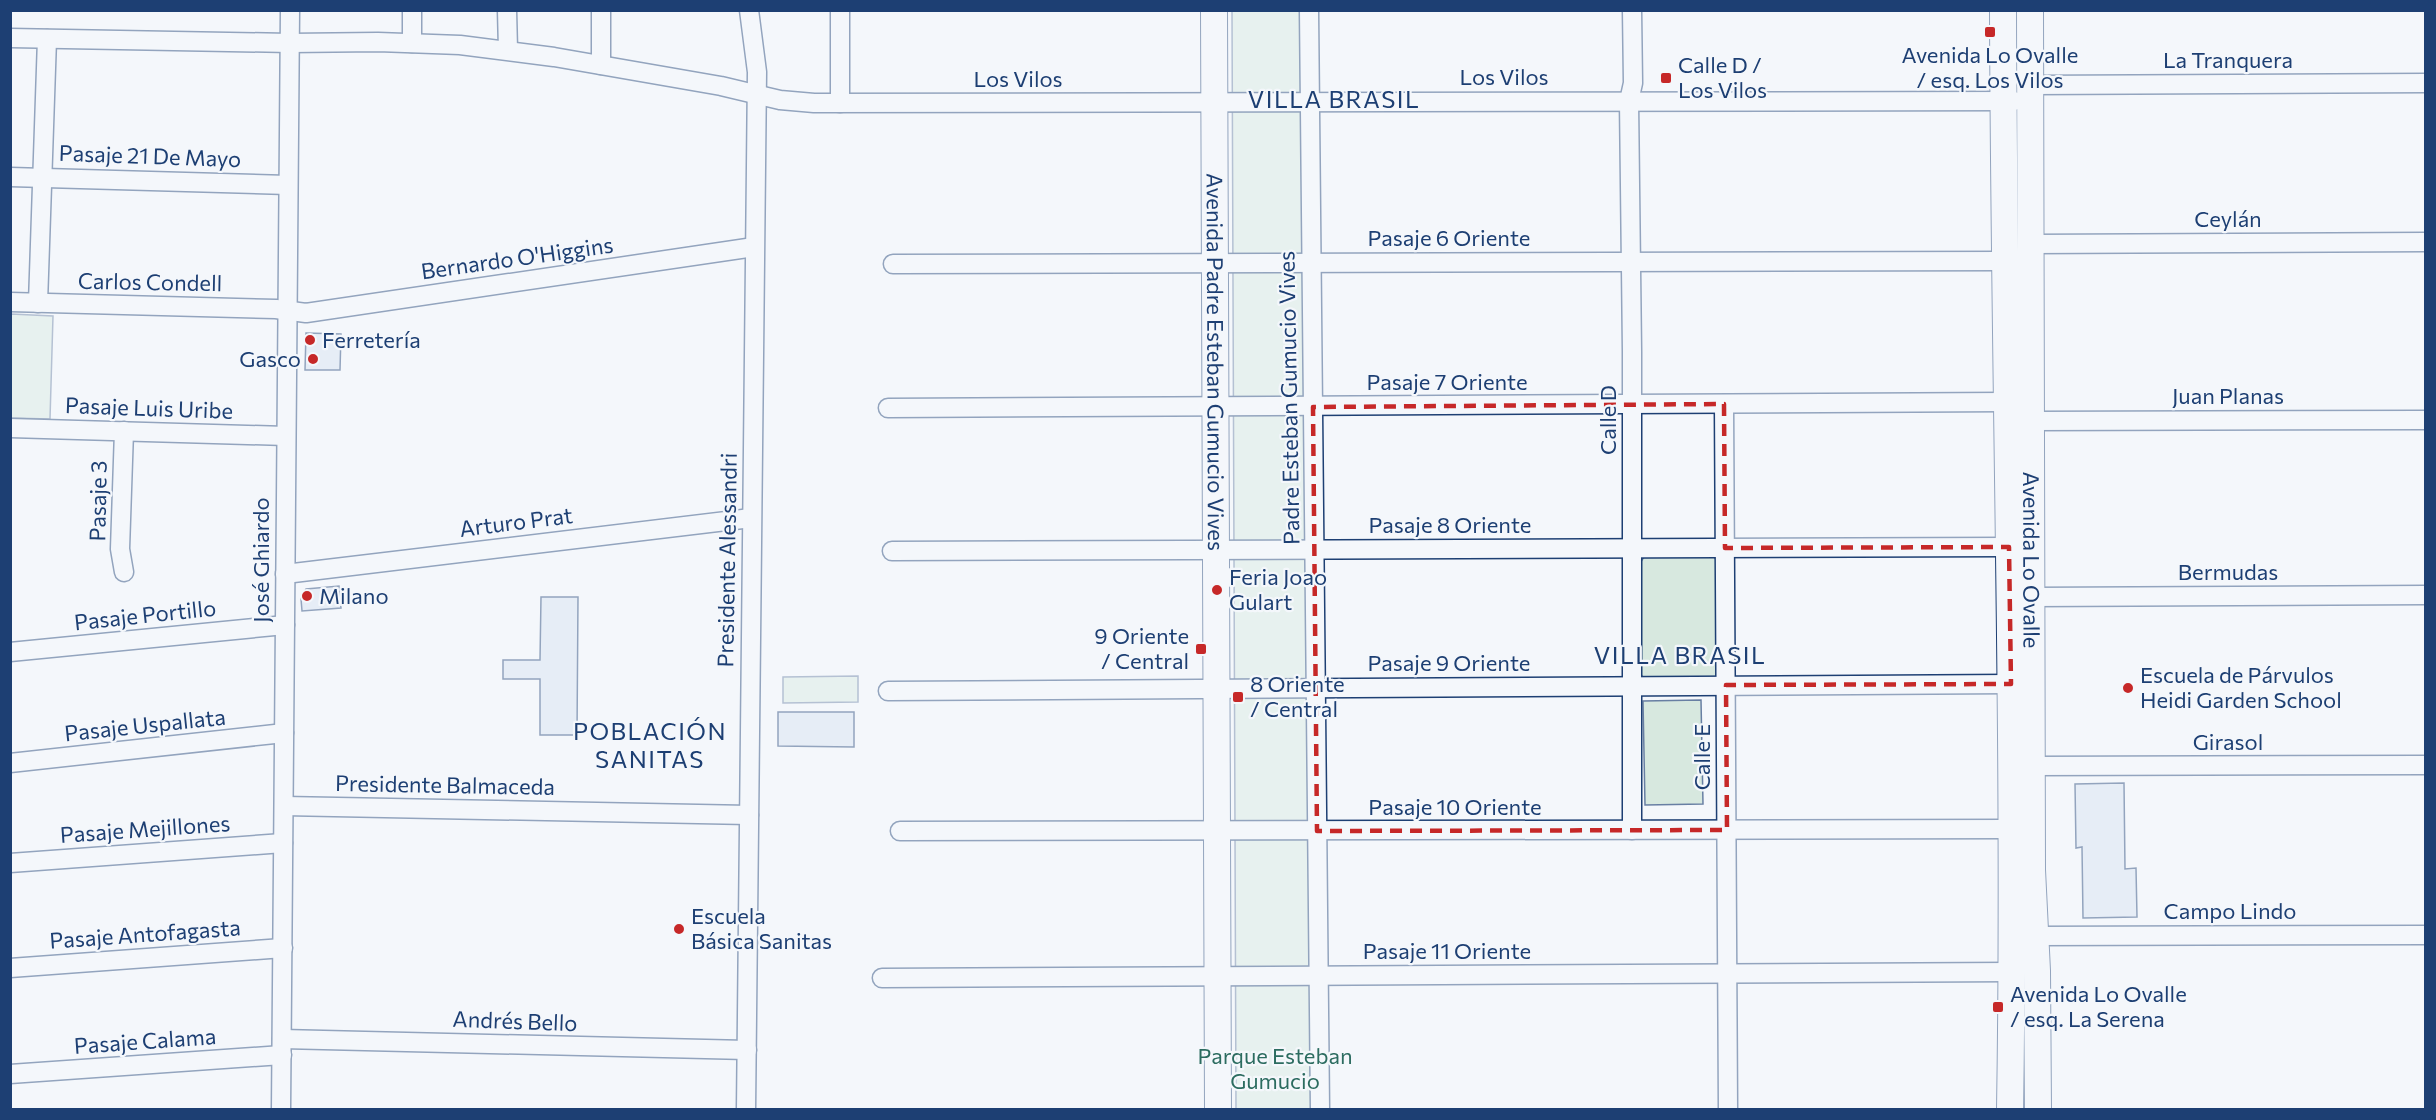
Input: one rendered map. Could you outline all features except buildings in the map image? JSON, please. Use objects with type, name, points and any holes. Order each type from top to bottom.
[{"type":"main road","name":"Avenida Padre Esteban Gumucio Vives","points":[[1214,10],[1218,1110]]},
{"type":"main road","name":"Avenida Lo Ovalle","points":[[2003,10],[2011,684],[2010,1110]]},
{"type":"main road","name":"Avenida Lo Ovalle","points":[[2030,10],[2031,766],[2038,1110]]},
{"type":"street","name":"José Ghiardo","points":[[281,1110],[290,10]]},
{"type":"street","points":[[412,10],[412,43]]},
{"type":"street","points":[[507,10],[508,50]]},
{"type":"street","points":[[601,64],[602,10]]},
{"type":"street","name":"Presidente Alessandri","points":[[746,1110],[756,94],[755,45],[749,10]]},
{"type":"street","points":[[840,10],[840,104]]},
{"type":"street","name":"Padre Esteban Gumucio Vives","points":[[1309,10],[1320,1110]]},
{"type":"street","name":"Calle D","points":[[1632,10],[1633,83],[1629,101],[1632,830]]},
{"type":"street","name":"Los Vilos","points":[[10,38],[412,43],[508,50],[601,64],[797,102],[840,104],[2003,101],[2031,93]]},
{"type":"street","points":[[38,303],[47,39]]},
{"type":"street","name":"La Tranquera","points":[[2031,93],[2426,83]]},
{"type":"street","name":"Pasaje 21 De Mayo","points":[[10,177],[288,185]]},
{"type":"street","name":"Ceylán","points":[[2031,244],[2426,243]]},
{"type":"street","name":"Bernardo O'Higgins","points":[[287,310],[317,312],[754,247]]},
{"type":"street","name":"Pasaje 6 Oriente","points":[[893,264],[2005,261]]},
{"type":"street","name":"Carlos Condell","points":[[10,302],[287,310]]},
{"type":"street","name":"Pasaje 7 Oriente","points":[[888,408],[2007,402]]},
{"type":"street","name":"Calle E","points":[[1724,404],[1728,1110]]},
{"type":"street","name":"Juan Planas","points":[[2031,421],[2426,420]]},
{"type":"street","name":"Pasaje Luis Uribe","points":[[10,428],[286,436]]},
{"type":"street","name":"Pasaje 3","points":[[123,431],[120,549],[124,572]]},
{"type":"street","name":"Arturo Prat","points":[[285,574],[751,518]]},
{"type":"street","name":"Pasaje 8 Oriente","points":[[892,551],[2009,547]]},
{"type":"street","name":"Bermudas","points":[[2031,597],[2426,595]]},
{"type":"street","name":"Pasaje Portillo","points":[[10,652],[285,625]]},
{"type":"street","name":"Pasaje 9 Oriente","points":[[888,691],[1216,687],[2011,684]]},
{"type":"street","name":"Pasaje Uspallata","points":[[10,763],[284,733]]},
{"type":"street","name":"Girasol","points":[[2031,766],[2426,765]]},
{"type":"street","name":"Presidente Balmaceda","points":[[284,806],[749,815]]},
{"type":"street","name":"Pasaje 10 Oriente","points":[[900,831],[2011,829]]},
{"type":"street","name":"Pasaje Mejillones","points":[[10,863],[283,843]]},
{"type":"street","name":"Campo Lindo","points":[[2035,936],[2426,935]]},
{"type":"street","name":"Pasaje Antofagasta","points":[[10,968],[282,948]]},
{"type":"street","name":"Pasaje 11 Oriente","points":[[882,978],[2012,972]]},
{"type":"street","name":"Andrés Bello","points":[[282,1047],[747,1050]]},
{"type":"street","name":"Pasaje Calama","points":[[10,1074],[282,1047]]},
{"type":"highlighted area","points":[[1724,404],[1725,548],[2009,547],[2011,684],[1726,685],[1727,830],[1317,831],[1313,407]]},
{"type":"green space","name":"Parque Esteban Gumucio","points":[[1232,11],[1306,11],[1314,1109],[1236,1109]]},
{"type":"green space","points":[[11,314],[53,316],[50,419],[11,418]]},
{"type":"green space","points":[[1712,556],[1720,561],[1722,672],[1715,679],[1646,680],[1640,674],[1640,563],[1644,557]]},
{"type":"green space","points":[[858,676],[858,702],[783,703],[783,677]]},
{"type":"green space","points":[[1701,700],[1703,804],[1645,805],[1643,701]]},
{"type":"place","name":"Avenida Lo Ovalle / esq. Los Vilos","points":[[1990,32]]},
{"type":"place","name":"Calle D / Los Vilos","points":[[1666,78]]},
{"type":"place","name":"Ferretería","points":[[310,340]]},
{"type":"place","name":"Gasco","points":[[313,359]]},
{"type":"place","name":"Feria Joao Gulart","points":[[1217,590]]},
{"type":"place","name":"Milano","points":[[307,596]]},
{"type":"place","name":"9 Oriente / Central","points":[[1201,649]]},
{"type":"place","name":"Escuela de Párvulos Heidi Garden School","points":[[2128,688]]},
{"type":"place","name":"8 Oriente / Central","points":[[1238,697]]},
{"type":"place","name":"Escuela Básica Sanitas","points":[[679,929]]},
{"type":"place","name":"Avenida Lo Ovalle / esq. La Serena","points":[[1998,1007]]},
{"type":"district","name":"VILLA BRASIL","points":[[1334,100]]},
{"type":"district","name":"VILLA BRASIL","points":[[1680,656]]},
{"type":"district","name":"POBLACIÓN SANITAS","points":[[650,746]]}]
